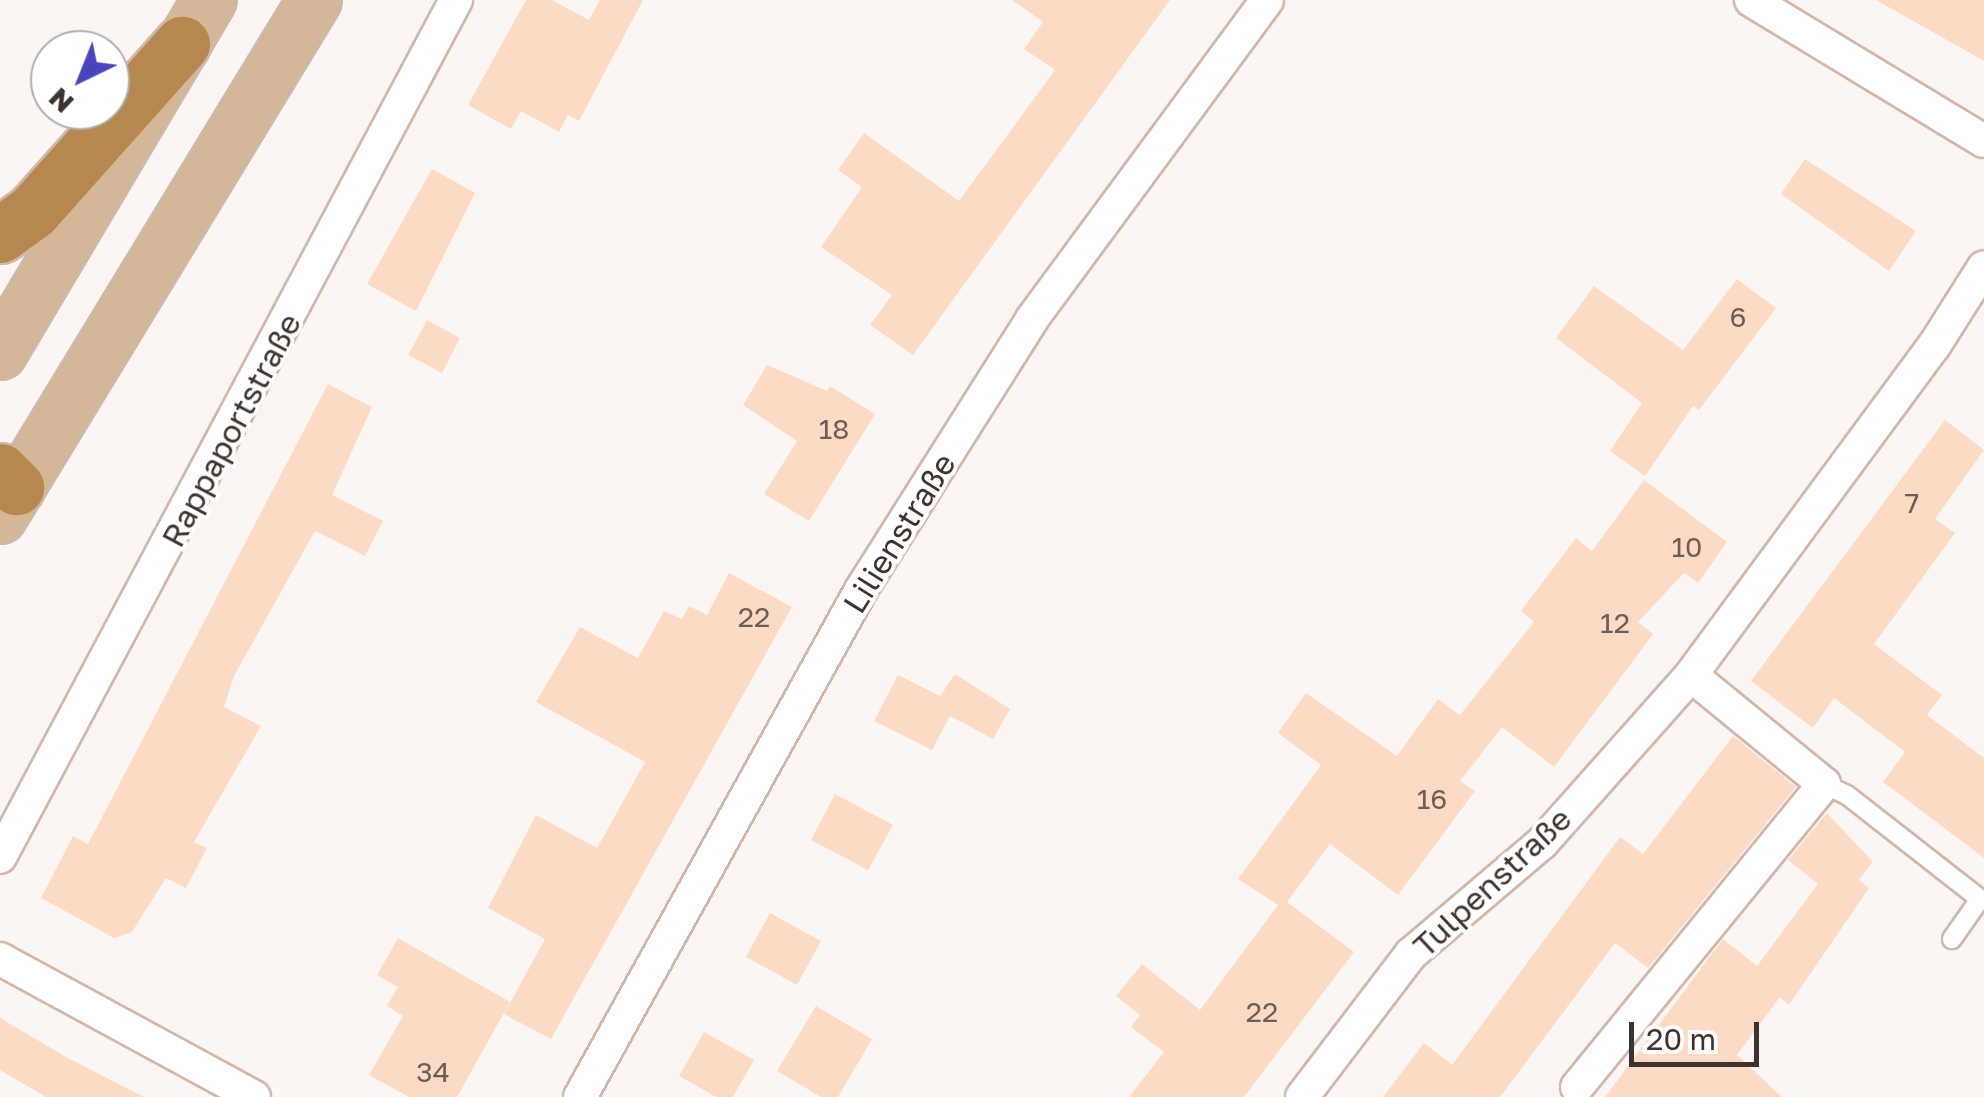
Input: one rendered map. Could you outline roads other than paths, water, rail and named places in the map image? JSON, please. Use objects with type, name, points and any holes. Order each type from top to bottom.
[{"type":"highway","points":[[0,235],[33,212],[196,22]]},
{"type":"main road","points":[[4,490],[314,0]]},
{"type":"main road","points":[[0,353],[196,22]]},
{"type":"street","name":"Rappaportstraße","points":[[0,858],[456,0]]},
{"type":"street","name":"Lilienstraße","points":[[580,1097],[861,590],[1032,318],[1267,0]]},
{"type":"street","points":[[1751,0],[1984,141]]},
{"type":"street","name":"Tulpenstraße","points":[[1302,1097],[1411,954],[1542,842],[1691,675],[1934,346],[1984,268]]},
{"type":"street","points":[[1577,1087],[1824,784],[1691,675]]},
{"type":"street","points":[[0,959],[254,1097]]},
{"type":"lane","points":[[1824,784],[1847,795],[1980,899],[1952,939]]}]
